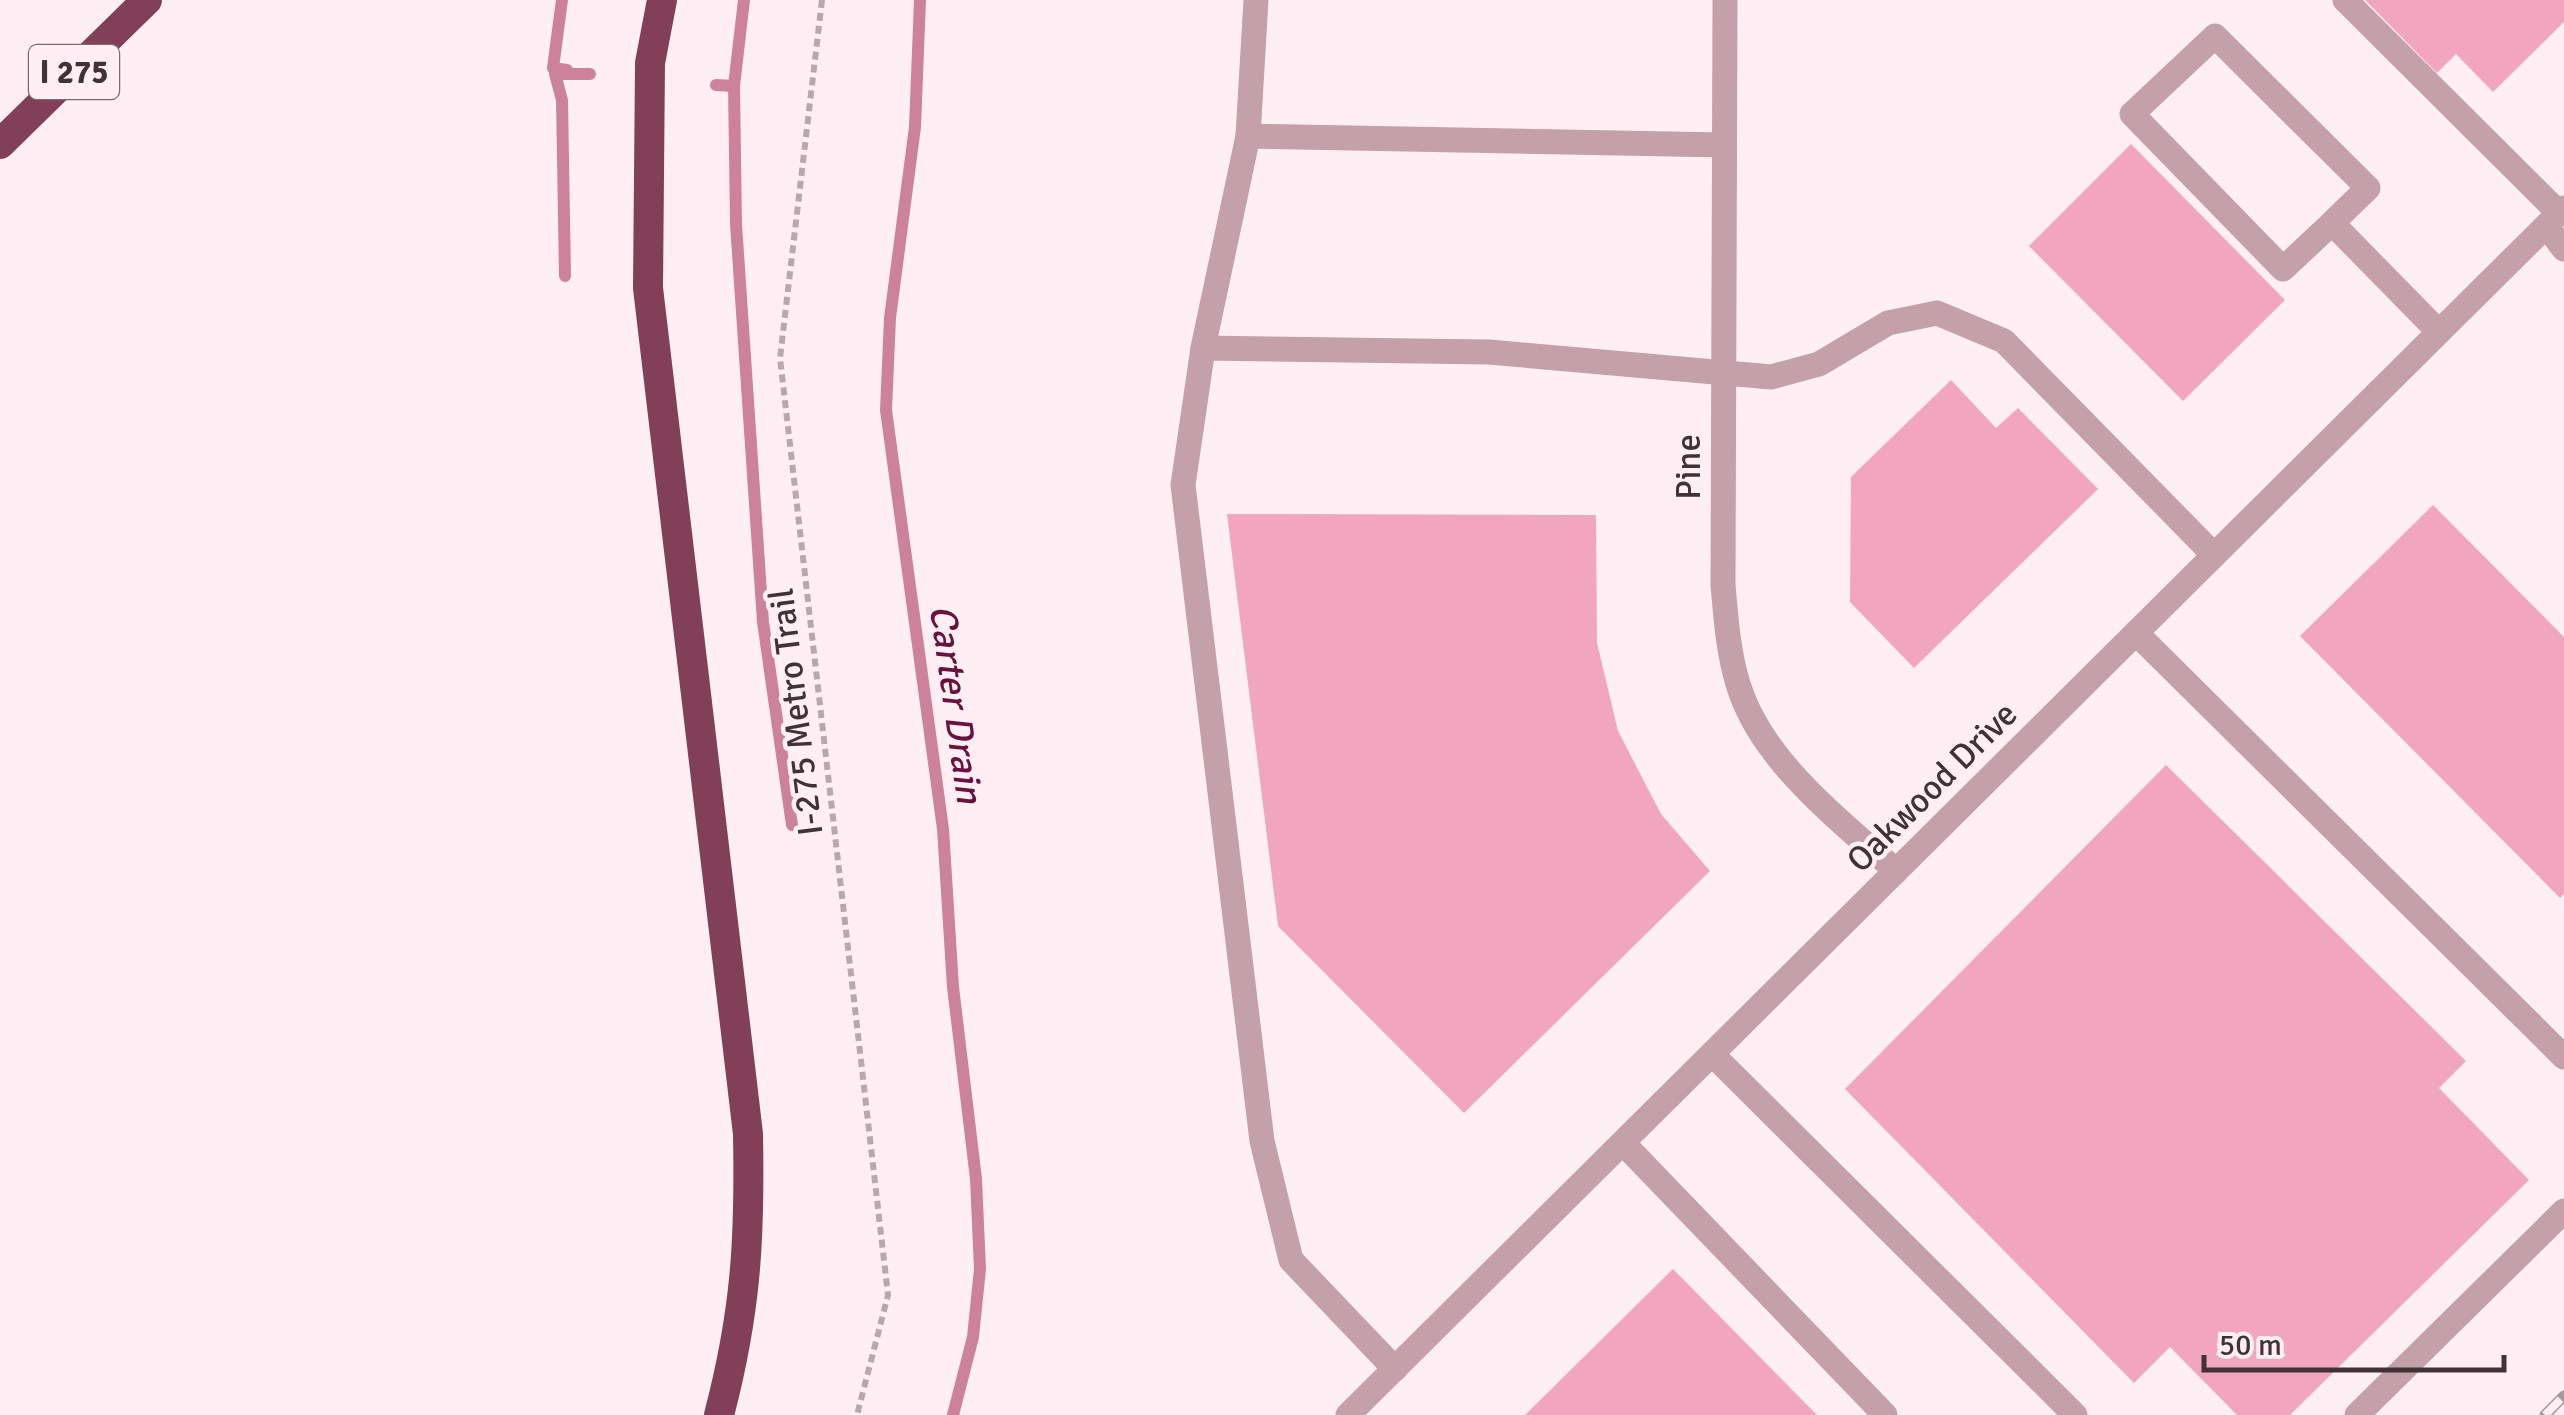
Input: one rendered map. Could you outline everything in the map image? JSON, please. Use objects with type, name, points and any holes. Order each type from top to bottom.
[{"type":"highway","name":"I 275","points":[[0,144],[147,0]]},
{"type":"highway","points":[[662,0],[650,63],[648,288],[748,1134],[750,1250],[738,1344],[719,1415]]},
{"type":"street","points":[[1256,0],[1248,136],[1203,348],[1183,485],[1262,1141],[1291,1260],[1395,1368]]},
{"type":"street","name":"Pine","points":[[1725,0],[1723,584],[1728,646],[1738,687],[1767,743],[1896,872]]},
{"type":"street","points":[[2345,0],[2556,215],[2564,248]]},
{"type":"street","points":[[2215,36],[2368,188],[2332,223],[2282,269],[2132,114],[2215,36]]},
{"type":"street","points":[[1248,136],[1724,145]]},
{"type":"street","name":"Oakwood Drive","points":[[1361,1411],[1395,1368],[2556,215]]},
{"type":"street","points":[[2332,223],[2438,332]]},
{"type":"street","points":[[1203,348],[1489,352],[1724,369],[1771,377],[1818,364],[1888,323],[1938,313],[2004,341],[2214,555]]},
{"type":"street","points":[[2136,633],[2564,1058]]},
{"type":"street","points":[[1712,1054],[2074,1415]]},
{"type":"street","points":[[1622,1143],[1885,1415]]},
{"type":"street","points":[[2357,1415],[2564,1211]]},
{"type":"path","name":"I-275 Metro Trail","points":[[822,0],[780,358],[888,1295],[857,1415]]},
{"type":"building","points":[[2365,0],[2564,0],[2564,22],[2493,92],[2456,54],[2437,73]]},
{"type":"building","points":[[2131,144],[2285,300],[2183,401],[2029,246]]},
{"type":"building","points":[[1951,380],[1996,428],[2018,408],[2098,489],[1914,668],[1850,602],[1851,477]]},
{"type":"building","points":[[2433,505],[2564,637],[2564,894],[2560,898],[2300,636]]},
{"type":"building","points":[[1227,514],[1596,515],[1597,643],[1618,731],[1661,814],[1710,871],[1464,1113],[1278,926]]},
{"type":"building","points":[[2166,765],[2466,1061],[2439,1088],[2529,1180],[2290,1415],[2237,1415],[2170,1347],[2134,1383],[1845,1089]]},
{"type":"building","points":[[1673,1269],[1817,1415],[1525,1415]]},
{"type":"waterway","points":[[562,0],[553,68],[567,70]]},
{"type":"waterway","points":[[744,0],[734,86],[736,224],[763,622],[792,825]]},
{"type":"waterway","name":"Carter Drain","points":[[920,0],[915,127],[890,318],[886,410],[943,829],[953,987],[976,1179],[980,1269],[973,1337],[953,1415]]},
{"type":"waterway","points":[[565,276],[562,100],[555,74],[590,74]]},
{"type":"waterway","points":[[716,85],[734,86]]},
{"type":"railway","points":[[2545,1415],[2564,1396]]}]
